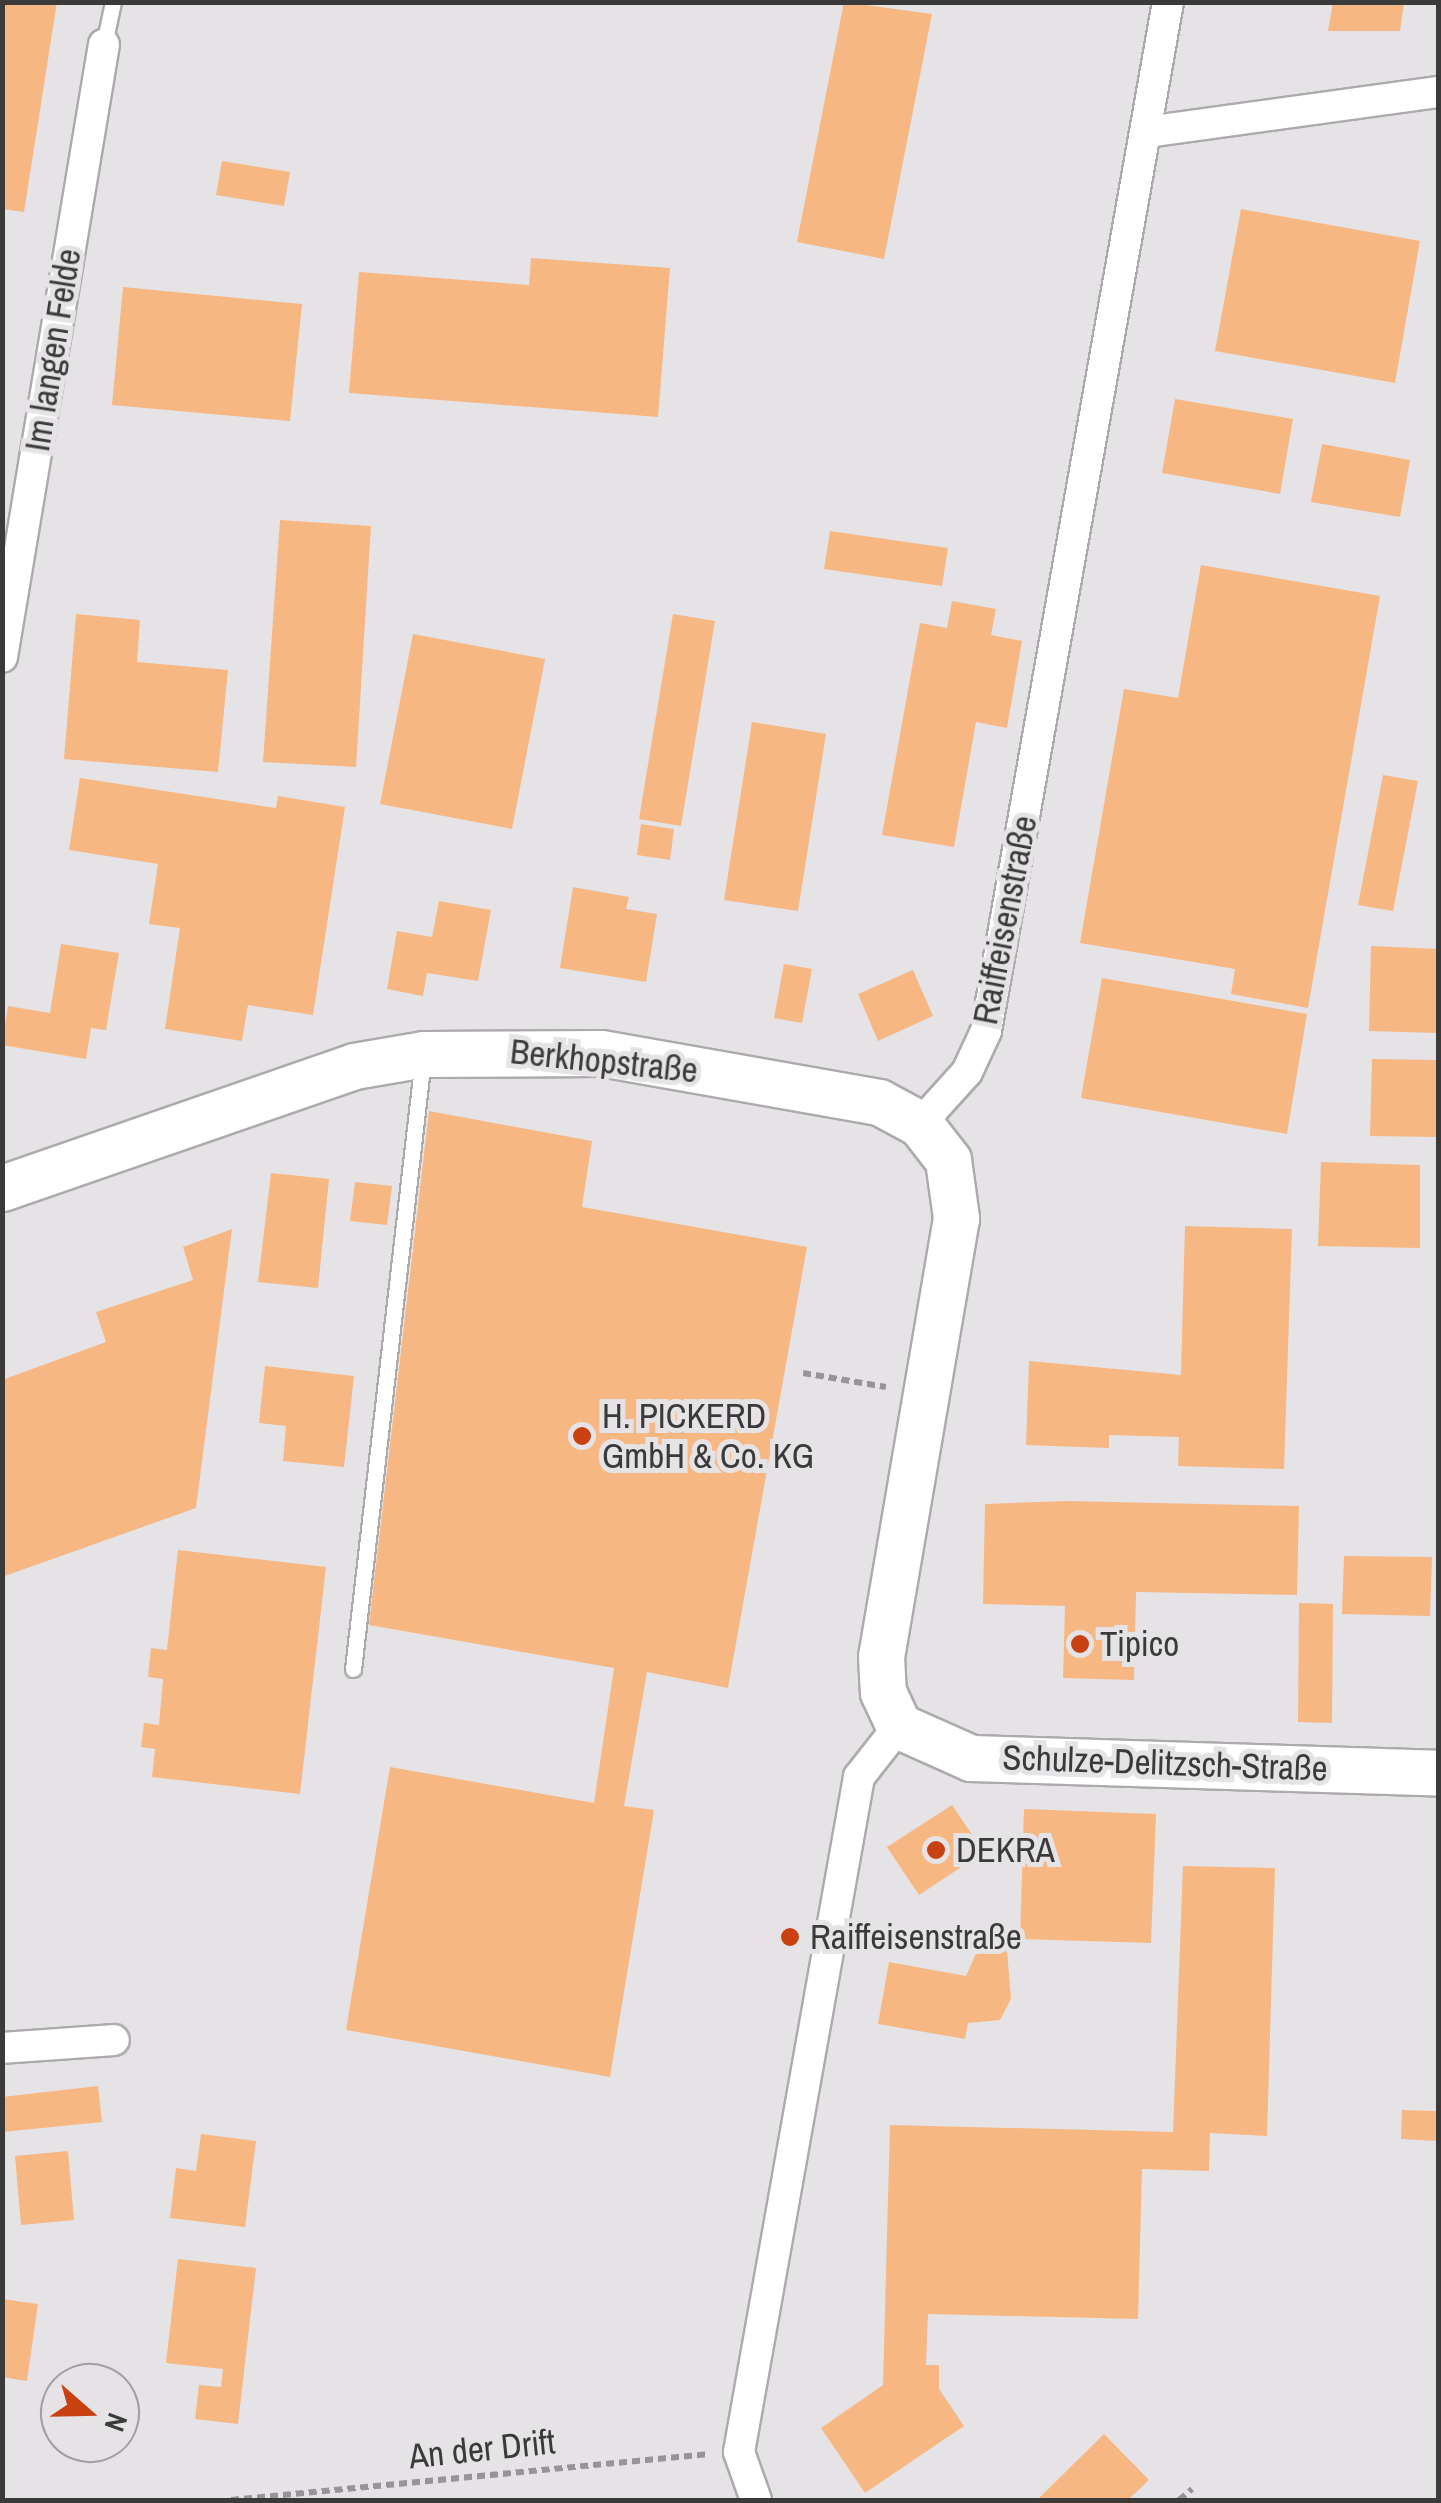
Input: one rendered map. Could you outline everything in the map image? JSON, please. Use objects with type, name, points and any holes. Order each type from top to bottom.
[{"type":"main road","name":"Berkhopstraße","points":[[2,1188],[354,1066],[424,1054],[601,1053],[878,1102],[920,1124]]},
{"type":"main road","points":[[900,1726],[883,1692],[881,1656],[956,1218],[948,1160],[920,1124]]},
{"type":"main road","name":"Schulze-Delitzsch-Straße","points":[[900,1726],[971,1758],[1438,1772]]},
{"type":"street","name":"Raiffeisenstraße","points":[[920,1124],[967,1072],[986,1031],[1168,2]]},
{"type":"street","name":"Im langen Felde","points":[[2,657],[104,44]]},
{"type":"street","points":[[1146,132],[1438,92]]},
{"type":"street","points":[[756,2500],[739,2452],[859,1777],[900,1726]]},
{"type":"street","points":[[2,2048],[114,2040]]},
{"type":"lane","points":[[104,44],[113,2]]},
{"type":"lane","points":[[354,1669],[424,1054]]},
{"type":"path","points":[[803,1373],[927,1394]]},
{"type":"path","name":"An der Drift","points":[[230,2500],[739,2452]]},
{"type":"path","points":[[1179,2500],[1192,2489]]},
{"type":"building","points":[[2,2],[57,2],[24,212],[2,209]]},
{"type":"building","points":[[844,2],[932,14],[884,259],[797,242]]},
{"type":"building","points":[[1333,2],[1404,2],[1400,31],[1328,31]]},
{"type":"building","points":[[222,161],[290,172],[284,206],[216,195]]},
{"type":"building","points":[[1241,209],[1420,241],[1395,383],[1215,351]]},
{"type":"building","points":[[531,258],[670,268],[658,417],[349,393],[359,272],[529,285]]},
{"type":"building","points":[[123,287],[302,304],[290,421],[112,405]]},
{"type":"building","points":[[1175,399],[1293,419],[1280,494],[1162,473]]},
{"type":"building","points":[[1322,444],[1410,460],[1400,517],[1311,502]]},
{"type":"building","points":[[280,520],[371,526],[356,767],[263,762]]},
{"type":"building","points":[[830,531],[948,548],[942,586],[824,569]]},
{"type":"building","points":[[1201,565],[1380,596],[1308,1008],[1231,994],[1235,969],[1080,943],[1124,689],[1178,698]]},
{"type":"building","points":[[952,601],[996,609],[991,635],[1022,641],[1007,728],[976,722],[954,847],[882,835],[920,623],[947,628]]},
{"type":"building","points":[[76,614],[140,620],[137,662],[228,670],[218,772],[64,759]]},
{"type":"building","points":[[673,614],[715,621],[681,826],[639,819]]},
{"type":"building","points":[[413,634],[545,659],[512,829],[380,804]]},
{"type":"building","points":[[752,722],[826,734],[798,911],[724,900]]},
{"type":"building","points":[[1383,775],[1418,781],[1393,911],[1358,905]]},
{"type":"building","points":[[80,778],[276,808],[278,796],[345,807],[313,1015],[248,1005],[242,1041],[165,1029],[180,928],[149,924],[158,864],[69,850]]},
{"type":"building","points":[[641,824],[674,829],[670,860],[637,855]]},
{"type":"building","points":[[573,887],[629,897],[626,909],[657,914],[646,982],[560,968]]},
{"type":"building","points":[[439,901],[491,910],[478,981],[427,973],[423,996],[387,989],[397,931],[432,937]]},
{"type":"building","points":[[61,944],[119,953],[106,1030],[91,1028],[86,1059],[2,1045],[8,1006],[50,1013]]},
{"type":"building","points":[[1371,946],[1438,949],[1438,1033],[1369,1031]]},
{"type":"building","points":[[784,964],[812,969],[802,1023],[774,1018]]},
{"type":"building","points":[[913,970],[933,1016],[878,1041],[858,994]]},
{"type":"building","points":[[1102,978],[1307,1014],[1287,1134],[1081,1098]]},
{"type":"building","points":[[1372,1059],[1438,1060],[1438,1137],[1370,1136]]},
{"type":"building","name":"H. PICKERD GmbH & Co. KG","points":[[429,1111],[592,1141],[582,1207],[807,1247],[728,1688],[647,1672],[624,1806],[654,1810],[610,2077],[346,2030],[390,1767],[594,1803],[614,1668],[369,1625]]},
{"type":"building","points":[[1321,1162],[1420,1165],[1420,1248],[1318,1246]]},
{"type":"building","points":[[271,1173],[329,1179],[318,1288],[258,1282]]},
{"type":"building","points":[[355,1182],[392,1186],[387,1225],[350,1221]]},
{"type":"building","points":[[1185,1226],[1292,1229],[1284,1469],[1178,1466],[1179,1437],[1109,1435],[1109,1448],[1026,1445],[1029,1361],[1181,1375]]},
{"type":"building","points":[[232,1229],[196,1508],[2,1577],[2,1380],[106,1342],[96,1312],[193,1280],[183,1247]]},
{"type":"building","points":[[265,1366],[354,1376],[344,1467],[283,1461],[286,1426],[259,1423]]},
{"type":"building","points":[[1067,1501],[1299,1506],[1297,1595],[1136,1592],[1134,1680],[1063,1678],[1065,1606],[983,1604],[985,1504]]},
{"type":"building","points":[[178,1550],[326,1567],[300,1794],[152,1777],[155,1749],[141,1747],[144,1723],[159,1725],[163,1679],[148,1677],[151,1648],[167,1650]]},
{"type":"building","points":[[1344,1556],[1432,1557],[1430,1616],[1342,1614]]},
{"type":"building","points":[[1299,1603],[1333,1604],[1332,1723],[1298,1722]]},
{"type":"building","name":"DEKRA","points":[[952,1805],[984,1852],[919,1895],[887,1847]]},
{"type":"building","points":[[1024,1809],[1156,1814],[1151,1943],[1020,1939]]},
{"type":"building","points":[[1183,1866],[1275,1868],[1267,2136],[1210,2133],[1209,2171],[1142,2169],[1138,2319],[928,2314],[926,2365],[939,2365],[939,2389],[964,2426],[865,2493],[821,2428],[883,2385],[890,2125],[1173,2132]]},
{"type":"building","points":[[989,1924],[1005,1926],[1011,1999],[1000,2020],[968,2023],[965,2039],[878,2024],[889,1962],[966,1976]]},
{"type":"building","points":[[98,2086],[102,2122],[2,2132],[2,2097]]},
{"type":"building","points":[[1402,2110],[1438,2111],[1438,2141],[1401,2139]]},
{"type":"building","points":[[201,2134],[256,2141],[245,2227],[170,2218],[176,2168],[196,2171]]},
{"type":"building","points":[[68,2151],[74,2220],[21,2225],[15,2156]]},
{"type":"building","points":[[178,2259],[256,2268],[238,2424],[195,2419],[199,2385],[221,2387],[223,2369],[166,2363]]},
{"type":"building","points":[[2,2299],[38,2304],[27,2381],[2,2377]]},
{"type":"building","points":[[1104,2434],[1149,2480],[1128,2500],[1037,2500]]},
{"type":"place","name":"H. PICKERD GmbH & Co. KG","points":[[582,1436]]},
{"type":"place","name":"Tipico","points":[[1080,1644]]},
{"type":"place","name":"DEKRA","points":[[936,1850]]},
{"type":"place","name":"Raiffeisenstraße","points":[[790,1937]]}]
